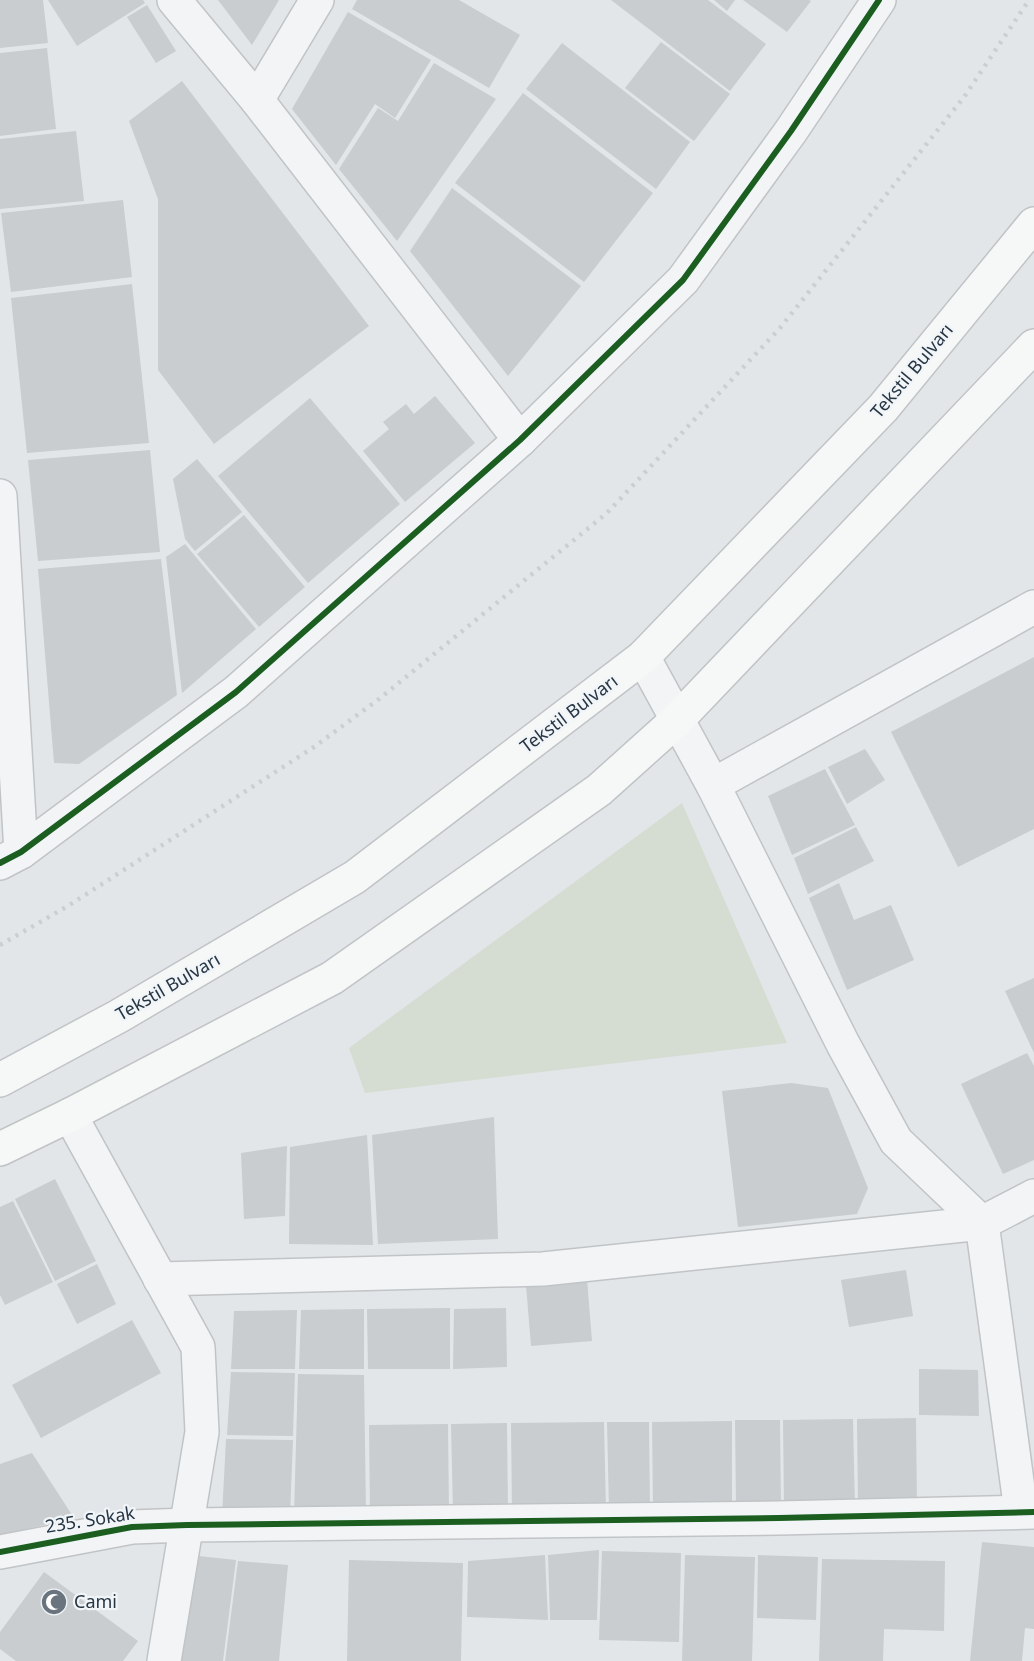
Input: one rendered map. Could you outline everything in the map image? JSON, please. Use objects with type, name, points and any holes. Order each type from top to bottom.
[{"type":"main road","name":"Tekstil Bulvarı","points":[[0,1080],[119,1016],[355,877],[643,657],[882,408],[1034,224]]},
{"type":"main road","points":[[0,1149],[70,1115],[332,978],[599,790],[677,720],[1034,346]]},
{"type":"street","points":[[174,0],[257,100],[520,440]]},
{"type":"street","points":[[257,100],[316,0]]},
{"type":"street","points":[[11,858],[236,692],[520,440],[683,280],[791,130],[879,0]]},
{"type":"street","points":[[1,513],[11,858]]},
{"type":"street","points":[[713,785],[1034,607]]},
{"type":"street","points":[[643,657],[713,785],[843,1044],[896,1142],[982,1223],[1027,1512]]},
{"type":"street","points":[[70,1115],[198,1347],[202,1432],[164,1661]]},
{"type":"street","points":[[160,1279],[543,1269],[982,1223],[1034,1196]]},
{"type":"street","name":"235. Sokak","points":[[0,1552],[132,1527],[779,1518],[1027,1512]]},
{"type":"shaded area","points":[[682,803],[787,1043],[365,1093],[349,1048]]},
{"type":"building","points":[[0,0],[43,0],[48,43],[0,48]]},
{"type":"building","points":[[48,0],[143,0],[145,3],[77,46]]},
{"type":"building","points":[[218,0],[279,0],[252,45]]},
{"type":"building","points":[[357,0],[459,0],[520,35],[489,88],[352,9]]},
{"type":"building","points":[[611,0],[708,0],[766,44],[730,91]]},
{"type":"building","points":[[714,0],[735,0],[727,11]]},
{"type":"building","points":[[743,0],[809,0],[811,1],[787,32]]},
{"type":"building","points":[[147,5],[176,51],[156,63],[127,17]]},
{"type":"building","points":[[348,12],[431,60],[395,118],[375,104],[336,165],[292,109]]},
{"type":"building","points":[[661,42],[730,94],[694,141],[625,88]]},
{"type":"building","points":[[562,43],[690,142],[656,189],[526,89]]},
{"type":"building","points":[[47,48],[56,129],[0,136],[0,53]]},
{"type":"building","points":[[434,63],[496,99],[397,241],[339,169],[378,108],[398,121]]},
{"type":"building","points":[[182,81],[369,326],[214,444],[158,370],[158,199],[129,121]]},
{"type":"building","points":[[523,93],[653,193],[584,282],[455,183]]},
{"type":"building","points":[[76,131],[84,201],[0,209],[0,139]]},
{"type":"building","points":[[452,188],[581,286],[508,376],[410,251]]},
{"type":"building","points":[[123,200],[132,277],[11,292],[1,213]]},
{"type":"building","points":[[132,284],[149,443],[27,453],[11,298]]},
{"type":"building","points":[[435,396],[475,443],[405,502],[363,451],[389,429],[383,422],[406,404],[414,414]]},
{"type":"building","points":[[310,398],[400,504],[308,583],[218,476]]},
{"type":"building","points":[[150,450],[160,552],[38,561],[28,460]]},
{"type":"building","points":[[197,459],[242,512],[195,551],[185,539],[173,479]]},
{"type":"building","points":[[244,515],[305,587],[259,627],[197,554]]},
{"type":"building","points":[[185,544],[256,629],[182,693],[166,557]]},
{"type":"building","points":[[161,559],[177,695],[79,764],[54,763],[38,569]]},
{"type":"building","points":[[1034,657],[1034,829],[958,867],[891,732]]},
{"type":"building","points":[[865,749],[885,780],[847,804],[828,767]]},
{"type":"building","points":[[825,769],[855,825],[792,855],[768,796]]},
{"type":"building","points":[[856,827],[874,861],[808,894],[794,858]]},
{"type":"building","points":[[839,883],[854,920],[891,905],[914,960],[847,990],[809,898]]},
{"type":"building","points":[[1034,978],[1034,1053],[1005,991]]},
{"type":"building","points":[[1027,1053],[1034,1066],[1034,1160],[1003,1174],[961,1084]]},
{"type":"building","points":[[791,1083],[828,1088],[868,1188],[857,1214],[738,1227],[722,1091]]},
{"type":"building","points":[[494,1117],[498,1239],[378,1244],[372,1135]]},
{"type":"building","points":[[367,1135],[373,1245],[289,1244],[290,1147]]},
{"type":"building","points":[[287,1146],[285,1216],[244,1219],[241,1153]]},
{"type":"building","points":[[55,1179],[96,1261],[55,1281],[15,1199]]},
{"type":"building","points":[[13,1201],[53,1282],[5,1305],[0,1295],[0,1207]]},
{"type":"building","points":[[97,1264],[116,1304],[77,1324],[57,1284]]},
{"type":"building","points":[[906,1270],[913,1316],[849,1327],[841,1280]]},
{"type":"building","points":[[587,1279],[592,1341],[531,1346],[526,1285]]},
{"type":"building","points":[[450,1308],[450,1369],[368,1369],[367,1309]]},
{"type":"building","points":[[506,1308],[507,1367],[453,1369],[454,1309]]},
{"type":"building","points":[[364,1309],[364,1369],[299,1369],[301,1310]]},
{"type":"building","points":[[297,1310],[295,1369],[231,1369],[234,1311]]},
{"type":"building","points":[[132,1320],[161,1373],[41,1438],[12,1385]]},
{"type":"building","points":[[919,1369],[978,1370],[979,1416],[919,1415]]},
{"type":"building","points":[[231,1372],[295,1373],[293,1436],[227,1435]]},
{"type":"building","points":[[298,1374],[364,1375],[366,1513],[294,1514]]},
{"type":"building","points":[[916,1418],[917,1507],[858,1508],[857,1419]]},
{"type":"building","points":[[853,1419],[855,1508],[784,1509],[783,1420]]},
{"type":"building","points":[[735,1420],[780,1420],[781,1509],[736,1509]]},
{"type":"building","points":[[732,1421],[732,1509],[653,1510],[652,1422]]},
{"type":"building","points":[[604,1422],[606,1511],[512,1512],[511,1423]]},
{"type":"building","points":[[607,1422],[649,1422],[650,1510],[609,1510]]},
{"type":"building","points":[[507,1423],[508,1512],[453,1513],[451,1424]]},
{"type":"building","points":[[448,1424],[449,1513],[370,1514],[369,1425]]},
{"type":"building","points":[[226,1439],[293,1440],[290,1515],[222,1516]]},
{"type":"building","points":[[32,1453],[74,1518],[0,1535],[0,1464]]},
{"type":"building","points":[[982,1542],[1034,1547],[1034,1629],[1025,1628],[1022,1661],[970,1661]]},
{"type":"building","points":[[599,1550],[597,1620],[550,1620],[548,1555]]},
{"type":"building","points":[[602,1551],[681,1553],[679,1642],[599,1640]]},
{"type":"building","points":[[189,1555],[236,1560],[223,1661],[178,1661]]},
{"type":"building","points":[[545,1555],[548,1620],[467,1617],[468,1561]]},
{"type":"building","points":[[685,1555],[755,1557],[752,1661],[682,1661]]},
{"type":"building","points":[[758,1555],[818,1557],[816,1620],[757,1618]]},
{"type":"building","points":[[822,1559],[945,1561],[944,1631],[884,1629],[883,1661],[819,1661]]},
{"type":"building","points":[[349,1560],[463,1563],[461,1661],[347,1661]]},
{"type":"building","points":[[238,1561],[288,1565],[279,1661],[225,1661]]},
{"type":"building","name":"Cami","points":[[44,1572],[138,1641],[123,1661],[16,1661],[0,1649],[0,1632]]},
{"type":"railway","points":[[0,945],[68,906],[314,747],[379,699],[607,513],[780,328],[964,97],[1029,0]]},
{"type":"cycle path","points":[[0,863],[21,852],[236,692],[520,440],[683,280],[791,131],[879,0]]},
{"type":"cycle path","points":[[0,1552],[132,1527],[1034,1512]]},
{"type":"place","name":"Cami","points":[[54,1602]]}]
